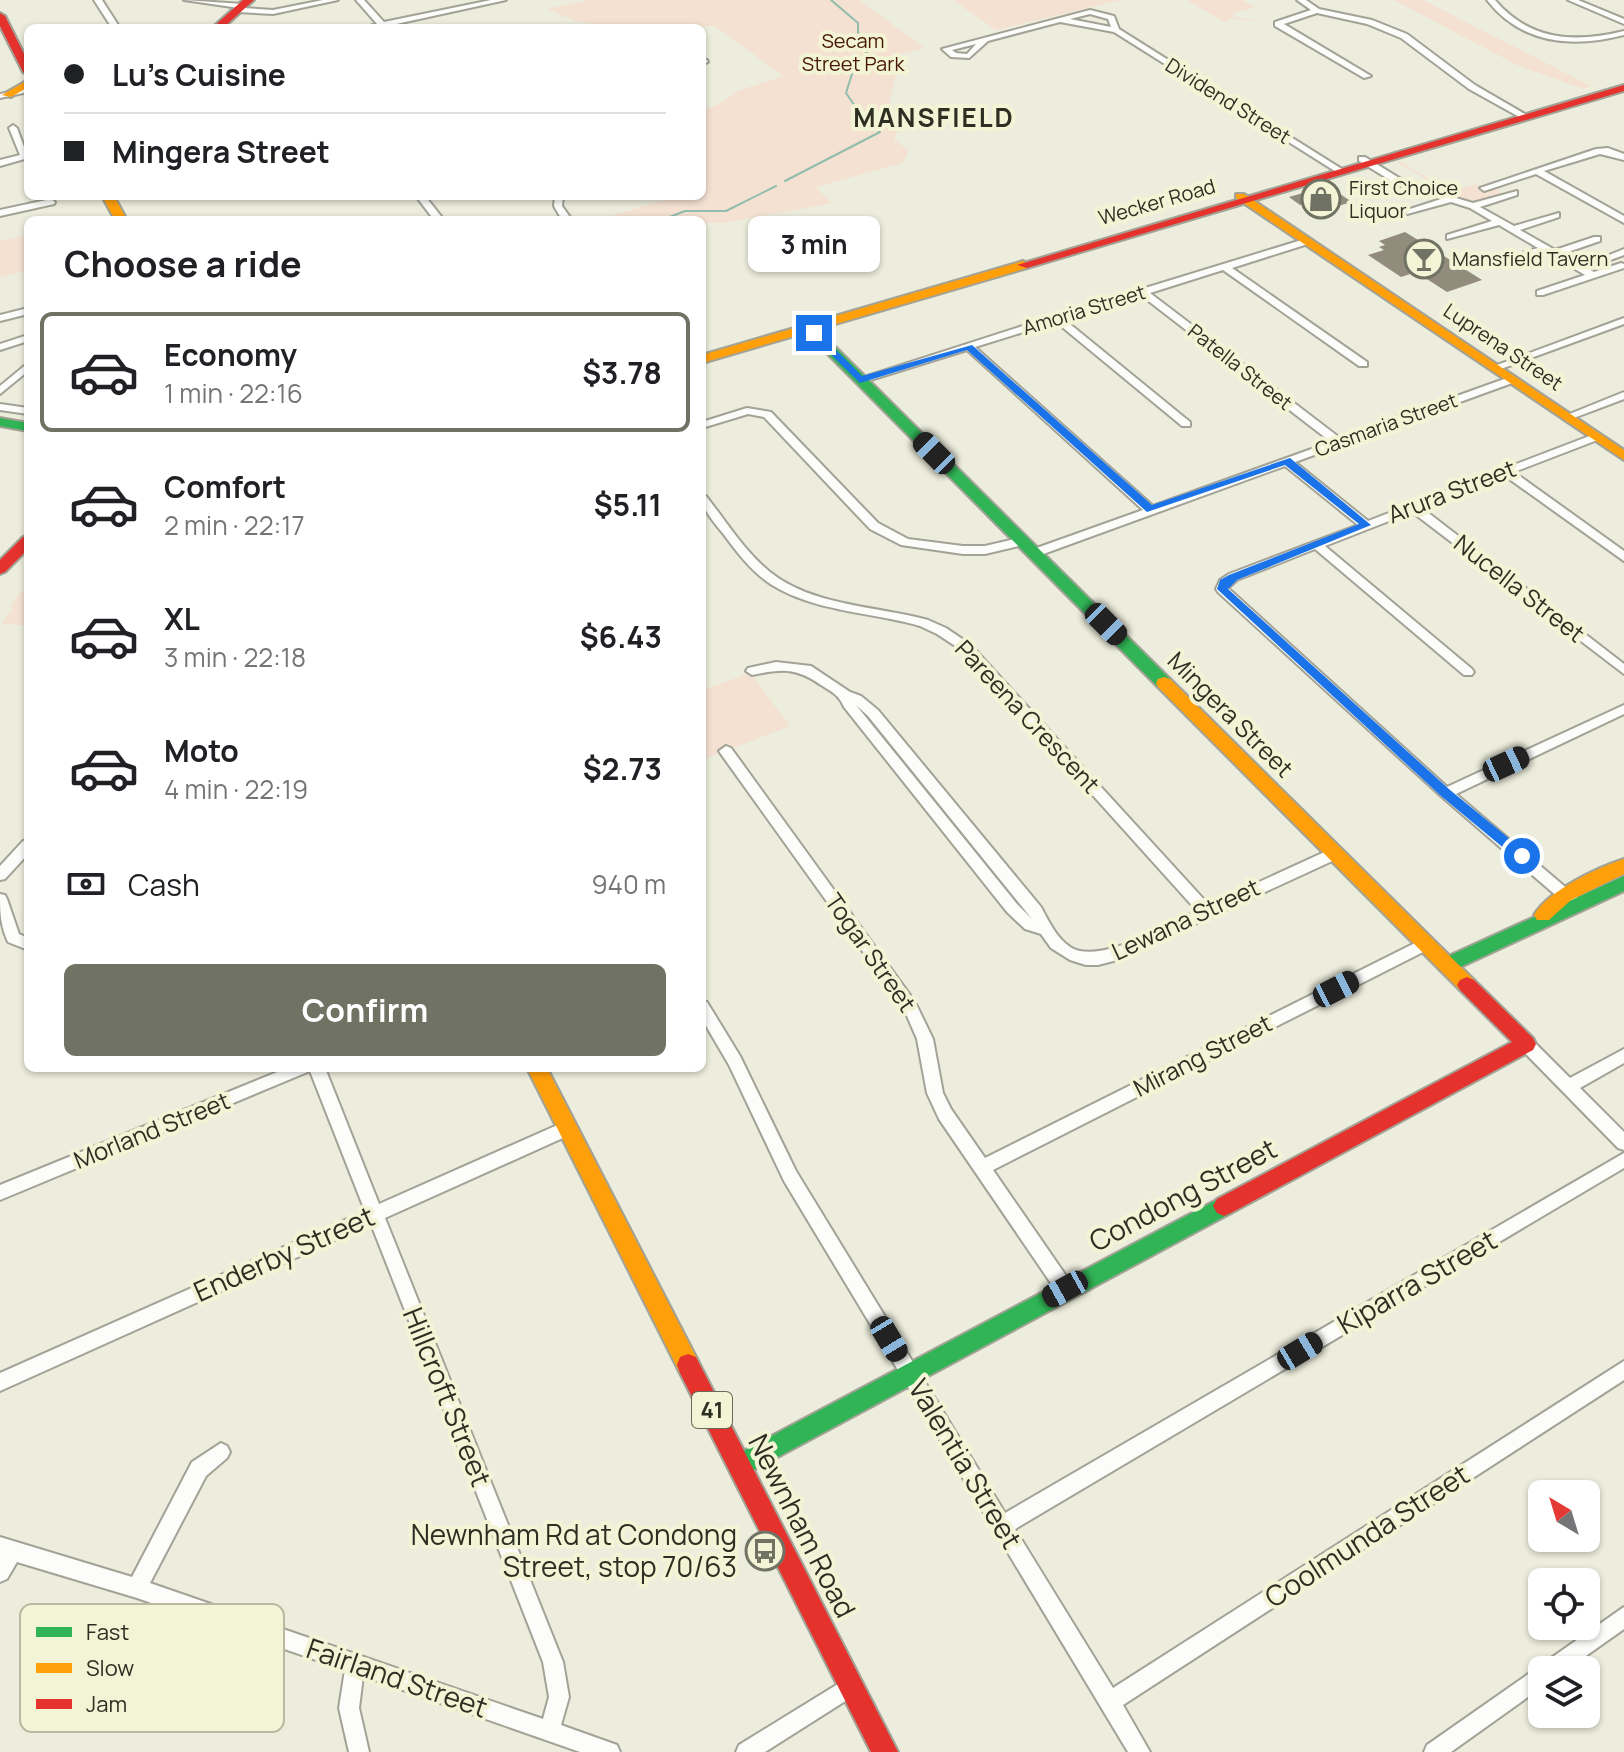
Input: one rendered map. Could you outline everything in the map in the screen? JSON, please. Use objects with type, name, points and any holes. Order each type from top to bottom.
[{"type":"street","points":[[6,0],[24,34]]},
{"type":"street","points":[[98,0],[113,24]]},
{"type":"street","points":[[188,0],[243,5],[273,12],[334,0]]},
{"type":"street","points":[[360,0],[381,24]]},
{"type":"street","points":[[457,0],[465,8]]},
{"type":"street","points":[[387,24],[502,0]]},
{"type":"street","points":[[1301,0],[1317,11],[1369,22],[1404,36],[1421,45],[1464,82],[1522,115]]},
{"type":"street","points":[[1491,0],[1508,18],[1567,46],[1624,33]]},
{"type":"street","points":[[1572,0],[1624,22]]},
{"type":"street","points":[[222,24],[243,5]]},
{"type":"street","points":[[1317,11],[1278,24],[1367,76]]},
{"type":"street","name":"Dividend Street","points":[[985,39],[1061,20],[1107,15],[1114,21],[1116,30]]},
{"type":"street","points":[[0,16],[24,64]]},
{"type":"street","name":"Dividend Street","points":[[1083,18],[1116,30],[1337,169]]},
{"type":"street","points":[[4,96],[24,85]]},
{"type":"street","name":"Wecker Road","points":[[706,358],[1009,264],[1618,89]]},
{"type":"street","points":[[4,96],[24,91]]},
{"type":"street","points":[[13,134],[24,154]]},
{"type":"street","points":[[1484,188],[1608,151],[1624,157]]},
{"type":"street","points":[[0,163],[24,156]]},
{"type":"street","points":[[1365,161],[1413,189],[1473,206],[1592,275]]},
{"type":"street","points":[[1537,171],[1624,220]]},
{"type":"street","points":[[1372,188],[1396,181]]},
{"type":"street","points":[[1473,206],[1511,192],[1495,184]]},
{"type":"street","name":"Luprena Street","points":[[1241,197],[1624,456]]},
{"type":"street","points":[[1410,212],[1453,199]]},
{"type":"street","points":[[423,200],[436,216]]},
{"type":"street","points":[[0,213],[51,202]]},
{"type":"street","points":[[1513,229],[1556,215]]},
{"type":"street","points":[[1450,237],[1498,222]]},
{"type":"street","points":[[1495,264],[1597,239]]},
{"type":"street","name":"Amoria Street","points":[[860,380],[1308,241]]},
{"type":"street","points":[[1540,293],[1592,275],[1620,259]]},
{"type":"street","points":[[1602,260],[1620,259]]},
{"type":"street","points":[[1225,267],[1363,364]]},
{"type":"street","name":"Patella Street","points":[[1143,292],[1338,442]]},
{"type":"street","points":[[0,318],[24,312]]},
{"type":"street","points":[[1057,318],[1186,424]]},
{"type":"street","points":[[1494,368],[1624,321]]},
{"type":"street","name":"Wecker Road","points":[[706,349],[805,325]]},
{"type":"street","name":"Mingera Street","points":[[805,325],[1624,1143]]},
{"type":"street","points":[[1,348],[24,339]]},
{"type":"street","points":[[969,347],[1150,510]]},
{"type":"street","points":[[0,391],[24,371]]},
{"type":"street","name":"Casmaria Street","points":[[1029,547],[1150,510],[1511,380]]},
{"type":"street","points":[[1567,417],[1624,395]]},
{"type":"street","points":[[0,407],[24,410]]},
{"type":"street","points":[[706,424],[747,411],[767,414],[874,526],[905,542],[963,550],[1029,547]]},
{"type":"street","points":[[0,422],[24,426]]},
{"type":"street","points":[[0,433],[24,437]]},
{"type":"street","name":"Arura Street","points":[[1572,901],[1446,793],[1222,589],[1224,583],[1233,577],[1596,437]]},
{"type":"street","points":[[1286,461],[1366,525]]},
{"type":"street","points":[[1505,471],[1624,557]]},
{"type":"street","name":"Pareena Crescent","points":[[706,503],[755,564],[795,593],[928,624],[967,648],[1206,911]]},
{"type":"street","name":"Nucella Street","points":[[1413,507],[1624,670]]},
{"type":"street","points":[[0,569],[24,544]]},
{"type":"street","points":[[1317,545],[1468,672]]},
{"type":"street","points":[[0,587],[24,565]]},
{"type":"street","name":"Lewana Street","points":[[752,671],[776,666],[807,669],[846,695],[848,704],[1012,908],[1030,925],[1044,929],[1078,959],[1093,962],[1336,853]]},
{"type":"street","points":[[1446,793],[1624,709]]},
{"type":"street","name":"Togar Street","points":[[726,751],[910,1006],[925,1039],[935,1093],[981,1168],[1065,1289]]},
{"type":"street","points":[[0,875],[24,849]]},
{"type":"street","points":[[1447,965],[1534,923],[1624,866]]},
{"type":"street","points":[[1572,901],[1624,883]]},
{"type":"street","points":[[0,899],[13,938],[24,944]]},
{"type":"street","name":"Mirang Street","points":[[981,1168],[1426,944]]},
{"type":"street","name":"Valentia Street","points":[[706,1013],[735,1061],[790,1176],[1140,1752]]},
{"type":"street","name":"Condong Street","points":[[740,1465],[1526,1044]]},
{"type":"street","points":[[1568,1087],[1624,1055]]},
{"type":"street","name":"Morland Street","points":[[0,1193],[294,1072]]},
{"type":"street","name":"Hillcroft Street","points":[[319,1072],[553,1662],[559,1697],[550,1729]]},
{"type":"street","name":"Newnham Road","points":[[539,1072],[885,1752]]},
{"type":"street","name":"Enderby Street","points":[[0,1382],[568,1128]]},
{"type":"street","name":"Kiparra Street","points":[[1003,1525],[1624,1160]]},
{"type":"street","name":"Coolmunda Street","points":[[1110,1702],[1624,1370]]},
{"type":"street","points":[[137,1588],[199,1469],[221,1452]]},
{"type":"street","points":[[0,1572],[6,1550]]},
{"type":"street","name":"Fairland Street","points":[[6,1550],[183,1604]]},
{"type":"street","points":[[1569,1656],[1624,1617]]},
{"type":"street","name":"Fairland Street","points":[[284,1640],[610,1752]]},
{"type":"street","points":[[356,1665],[347,1697],[350,1724],[359,1752]]},
{"type":"street","points":[[1434,1752],[1528,1685]]},
{"type":"street","points":[[746,1752],[851,1686]]},
{"type":"green space","points":[[589,0],[859,0],[925,48],[901,54],[888,107],[910,124],[895,134],[895,140],[909,150],[903,163],[816,187],[832,203],[722,223],[706,223],[706,216],[611,216],[664,200],[706,200],[706,108],[716,106],[738,91],[783,76],[715,26],[592,24],[547,9]]},
{"type":"green space","name":"Secam Street Park","points":[[953,0],[1121,0],[996,30]]},
{"type":"green space","points":[[1187,0],[1242,0],[1255,7],[1236,12],[1232,17],[1269,22],[1230,19],[1226,23]]},
{"type":"green space","points":[[1394,0],[1423,0],[1591,86],[1583,89],[1517,65]]},
{"type":"green space","points":[[1397,162],[1450,192],[1475,184],[1484,190],[1495,188],[1503,194],[1473,203],[1415,187],[1430,182]]},
{"type":"green space","points":[[24,236],[24,271],[0,277],[0,241]]},
{"type":"green space","points":[[24,591],[24,626],[1,623],[14,608],[10,606]]},
{"type":"green space","points":[[750,673],[790,726],[706,758],[706,689]]},
{"type":"building","name":"First Choice Liquor","points":[[1328,186],[1352,202],[1324,210],[1315,204],[1300,205],[1289,197]]},
{"type":"building","name":"Mansfield Tavern","points":[[1405,232],[1482,280],[1447,292],[1416,272],[1401,277],[1368,255],[1384,250],[1379,247],[1385,245],[1379,241]]},
{"type":"waterway","points":[[785,181],[880,132],[861,115],[846,93],[852,74],[867,54],[858,32],[858,23],[831,0]]},
{"type":"waterway","points":[[672,216],[685,211],[726,211],[776,186]]},
{"type":"traffic: fast","points":[[802,321],[1164,683]]},
{"type":"traffic: fast","points":[[0,422],[24,426]]},
{"type":"traffic: fast","points":[[1447,965],[1624,883]]},
{"type":"traffic: fast","points":[[740,1465],[1224,1206]]},
{"type":"traffic: slow","points":[[7,95],[24,85]]},
{"type":"traffic: slow","points":[[1240,196],[1624,456]]},
{"type":"traffic: slow","points":[[110,200],[119,216]]},
{"type":"traffic: slow","points":[[706,358],[1023,265]]},
{"type":"traffic: slow","points":[[1164,683],[1467,985]]},
{"type":"traffic: slow","points":[[1543,915],[1565,895],[1624,866]]},
{"type":"traffic: slow","points":[[539,1072],[688,1365]]},
{"type":"traffic: jam","points":[[222,24],[249,0]]},
{"type":"traffic: jam","points":[[0,16],[24,64]]},
{"type":"traffic: jam","points":[[1023,265],[1624,88]]},
{"type":"traffic: jam","points":[[0,569],[24,544]]},
{"type":"traffic: jam","points":[[1224,1206],[1526,1044],[1467,985]]},
{"type":"traffic: jam","points":[[688,1365],[885,1752]]},
{"type":"place","name":"First Choice Liquor","points":[[1321,199]]},
{"type":"place","name":"Mansfield Tavern","points":[[1424,259]]},
{"type":"place","name":"Newnham Rd at Condong Street, stop 70/63","points":[[765,1551]]},
{"type":"district","name":"MANSFIELD","points":[[934,118]]},
{"type":"route","points":[[814,333],[860,380],[969,347],[1150,510],[1286,461],[1366,525],[1233,577],[1224,583],[1222,589],[1446,793],[1522,856]]}]
